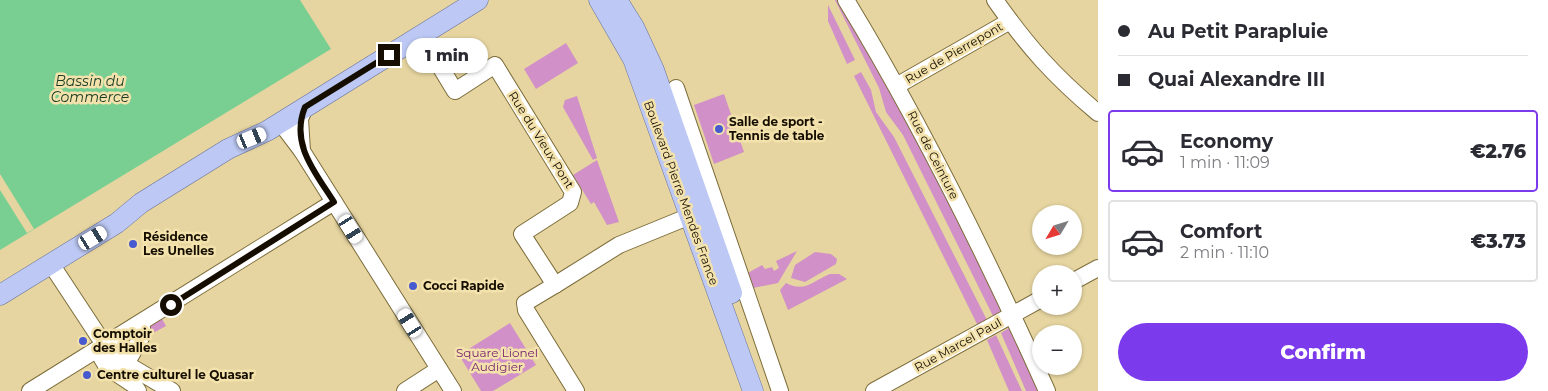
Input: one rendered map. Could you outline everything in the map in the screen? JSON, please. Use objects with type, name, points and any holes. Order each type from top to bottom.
[{"type":"main road","points":[[0,295],[117,223],[141,203],[228,149],[262,134],[478,0]]},
{"type":"main road","name":"Boulevard Pierre Mendes France","points":[[599,0],[633,59],[690,216],[766,389]]},
{"type":"main road","name":"Boulevard Pierre Mendes France","points":[[617,0],[641,41],[654,70],[766,389]]},
{"type":"street","name":"Rue de Ceinture","points":[[846,0],[898,85],[1013,314],[1047,391]]},
{"type":"street","points":[[995,0],[1036,56],[1063,83],[1098,113]]},
{"type":"street","name":"Rue de Pierrepont","points":[[898,85],[1010,21]]},
{"type":"street","name":"Rue du Vieux Pont","points":[[421,35],[455,91],[495,65],[573,192],[570,203],[522,234],[555,285]]},
{"type":"street","points":[[676,88],[766,389]]},
{"type":"street","points":[[302,151],[300,119],[305,107]]},
{"type":"street","points":[[280,122],[302,151],[453,391]]},
{"type":"street","points":[[30,391],[334,202]]},
{"type":"street","points":[[576,391],[526,310],[525,304],[619,245],[690,216]]},
{"type":"street","points":[[51,264],[100,348],[107,367],[134,385],[138,391]]},
{"type":"street","points":[[1082,277],[1098,268]]},
{"type":"street","name":"Rue Marcel Paul","points":[[874,391],[1032,304]]},
{"type":"street","points":[[126,364],[143,334],[141,323]]},
{"type":"street","points":[[100,348],[172,391]]},
{"type":"street","points":[[404,391],[439,369]]},
{"type":"green space","points":[[835,0],[842,0],[1007,311],[994,318],[903,135],[886,112],[879,88]]},
{"type":"green space","points":[[828,5],[855,60],[847,64],[828,21]]},
{"type":"green space","points":[[566,43],[578,63],[536,89],[524,69]]},
{"type":"green space","points":[[861,72],[871,90],[876,112],[894,137],[987,320],[978,326],[854,76]]},
{"type":"green space","name":"Salle de sport - Tennis de table","points":[[724,94],[744,152],[714,164],[694,105]]},
{"type":"green space","points":[[577,96],[597,158],[593,160],[563,107],[565,100]]},
{"type":"green space","points":[[597,160],[619,222],[607,225],[594,202],[591,204],[573,175]]},
{"type":"green space","points":[[797,251],[778,283],[753,288],[746,274],[762,265],[765,269],[772,267],[774,271],[779,268],[776,261]]},
{"type":"green space","points":[[815,252],[831,254],[837,259],[836,264],[805,282],[791,278],[795,265]]},
{"type":"green space","points":[[830,274],[839,274],[847,279],[788,310],[780,290],[786,283],[799,287],[809,285]]},
{"type":"green space","points":[[161,317],[166,326],[153,333],[147,323]]},
{"type":"green space","name":"Square Lionel Audigier","points":[[510,323],[536,365],[493,391],[481,391],[459,355]]},
{"type":"green space","points":[[1012,326],[1032,371],[1032,375],[1034,375],[1041,391],[1026,391],[1001,333]]},
{"type":"green space","points":[[996,335],[1022,391],[1009,391],[987,340]]},
{"type":"water","name":"Bassin du Commerce","points":[[0,0],[300,0],[331,49],[0,250]]},
{"type":"pier","points":[[0,174],[34,229],[27,233],[0,190]]},
{"type":"place","name":"Salle de sport - Tennis de table","points":[[719,129]]},
{"type":"place","name":"Résidence Les Unelles","points":[[133,244]]},
{"type":"place","name":"Cocci Rapide","points":[[413,286]]},
{"type":"place","name":"Comptoir des Halles","points":[[83,341]]},
{"type":"place","name":"Centre culturel le Quasar","points":[[87,375]]},
{"type":"route","points":[[171,305],[334,202],[302,151],[300,119],[305,107],[389,55]]}]
